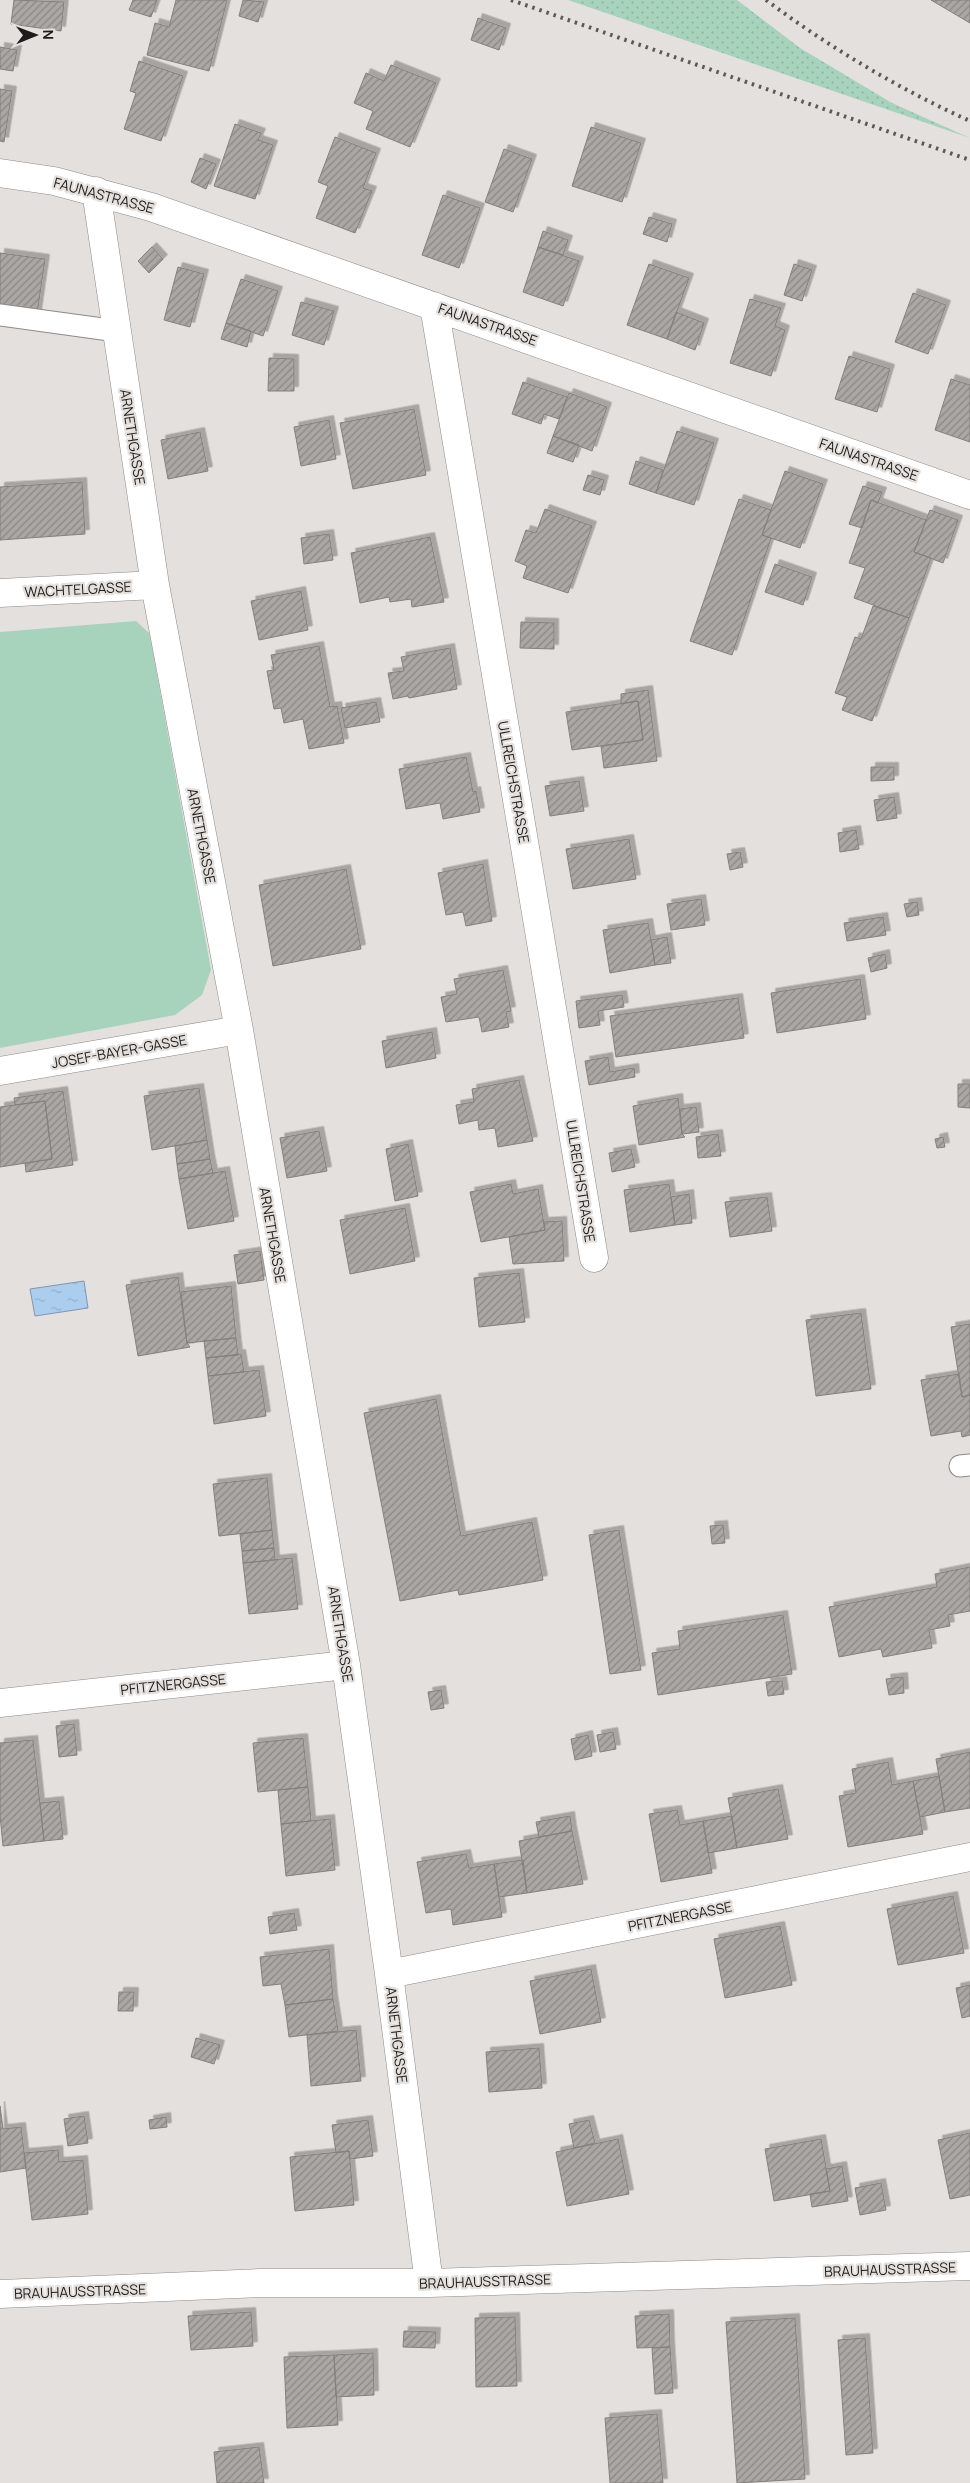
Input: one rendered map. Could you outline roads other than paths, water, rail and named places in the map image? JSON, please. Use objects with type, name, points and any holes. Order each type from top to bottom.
[{"type":"street","name":"FAUNASTRASSE","points":[[0,173],[54,181],[96,190],[151,207],[970,495]]},
{"type":"street","name":"ARNETHGASSE","points":[[96,190],[155,585],[239,1030],[346,1665],[429,2283]]},
{"type":"street","name":"ULLREICHSTRASSE","points":[[434,306],[594,1258]]},
{"type":"street","name":"WACHTELGASSE","points":[[0,594],[155,585]]},
{"type":"street","name":"JOSEF-BAYER-GASSE","points":[[0,1071],[239,1030]]},
{"type":"street","name":"PFITZNERGASSE","points":[[0,1703],[346,1665]]},
{"type":"street","name":"PFITZNERGASSE","points":[[389,1974],[970,1857]]},
{"type":"street","name":"BRAUHAUSSTRASSE","points":[[0,2294],[261,2283],[429,2283],[970,2266]]},
{"type":"lane","points":[[0,315],[117,331]]},
{"type":"water","points":[[84,1281],[88,1308],[35,1316],[30,1289]]},
{"type":"railway","points":[[511,0],[970,160]]},
{"type":"railway","points":[[766,0],[814,34],[865,66],[943,109],[970,121]]}]
